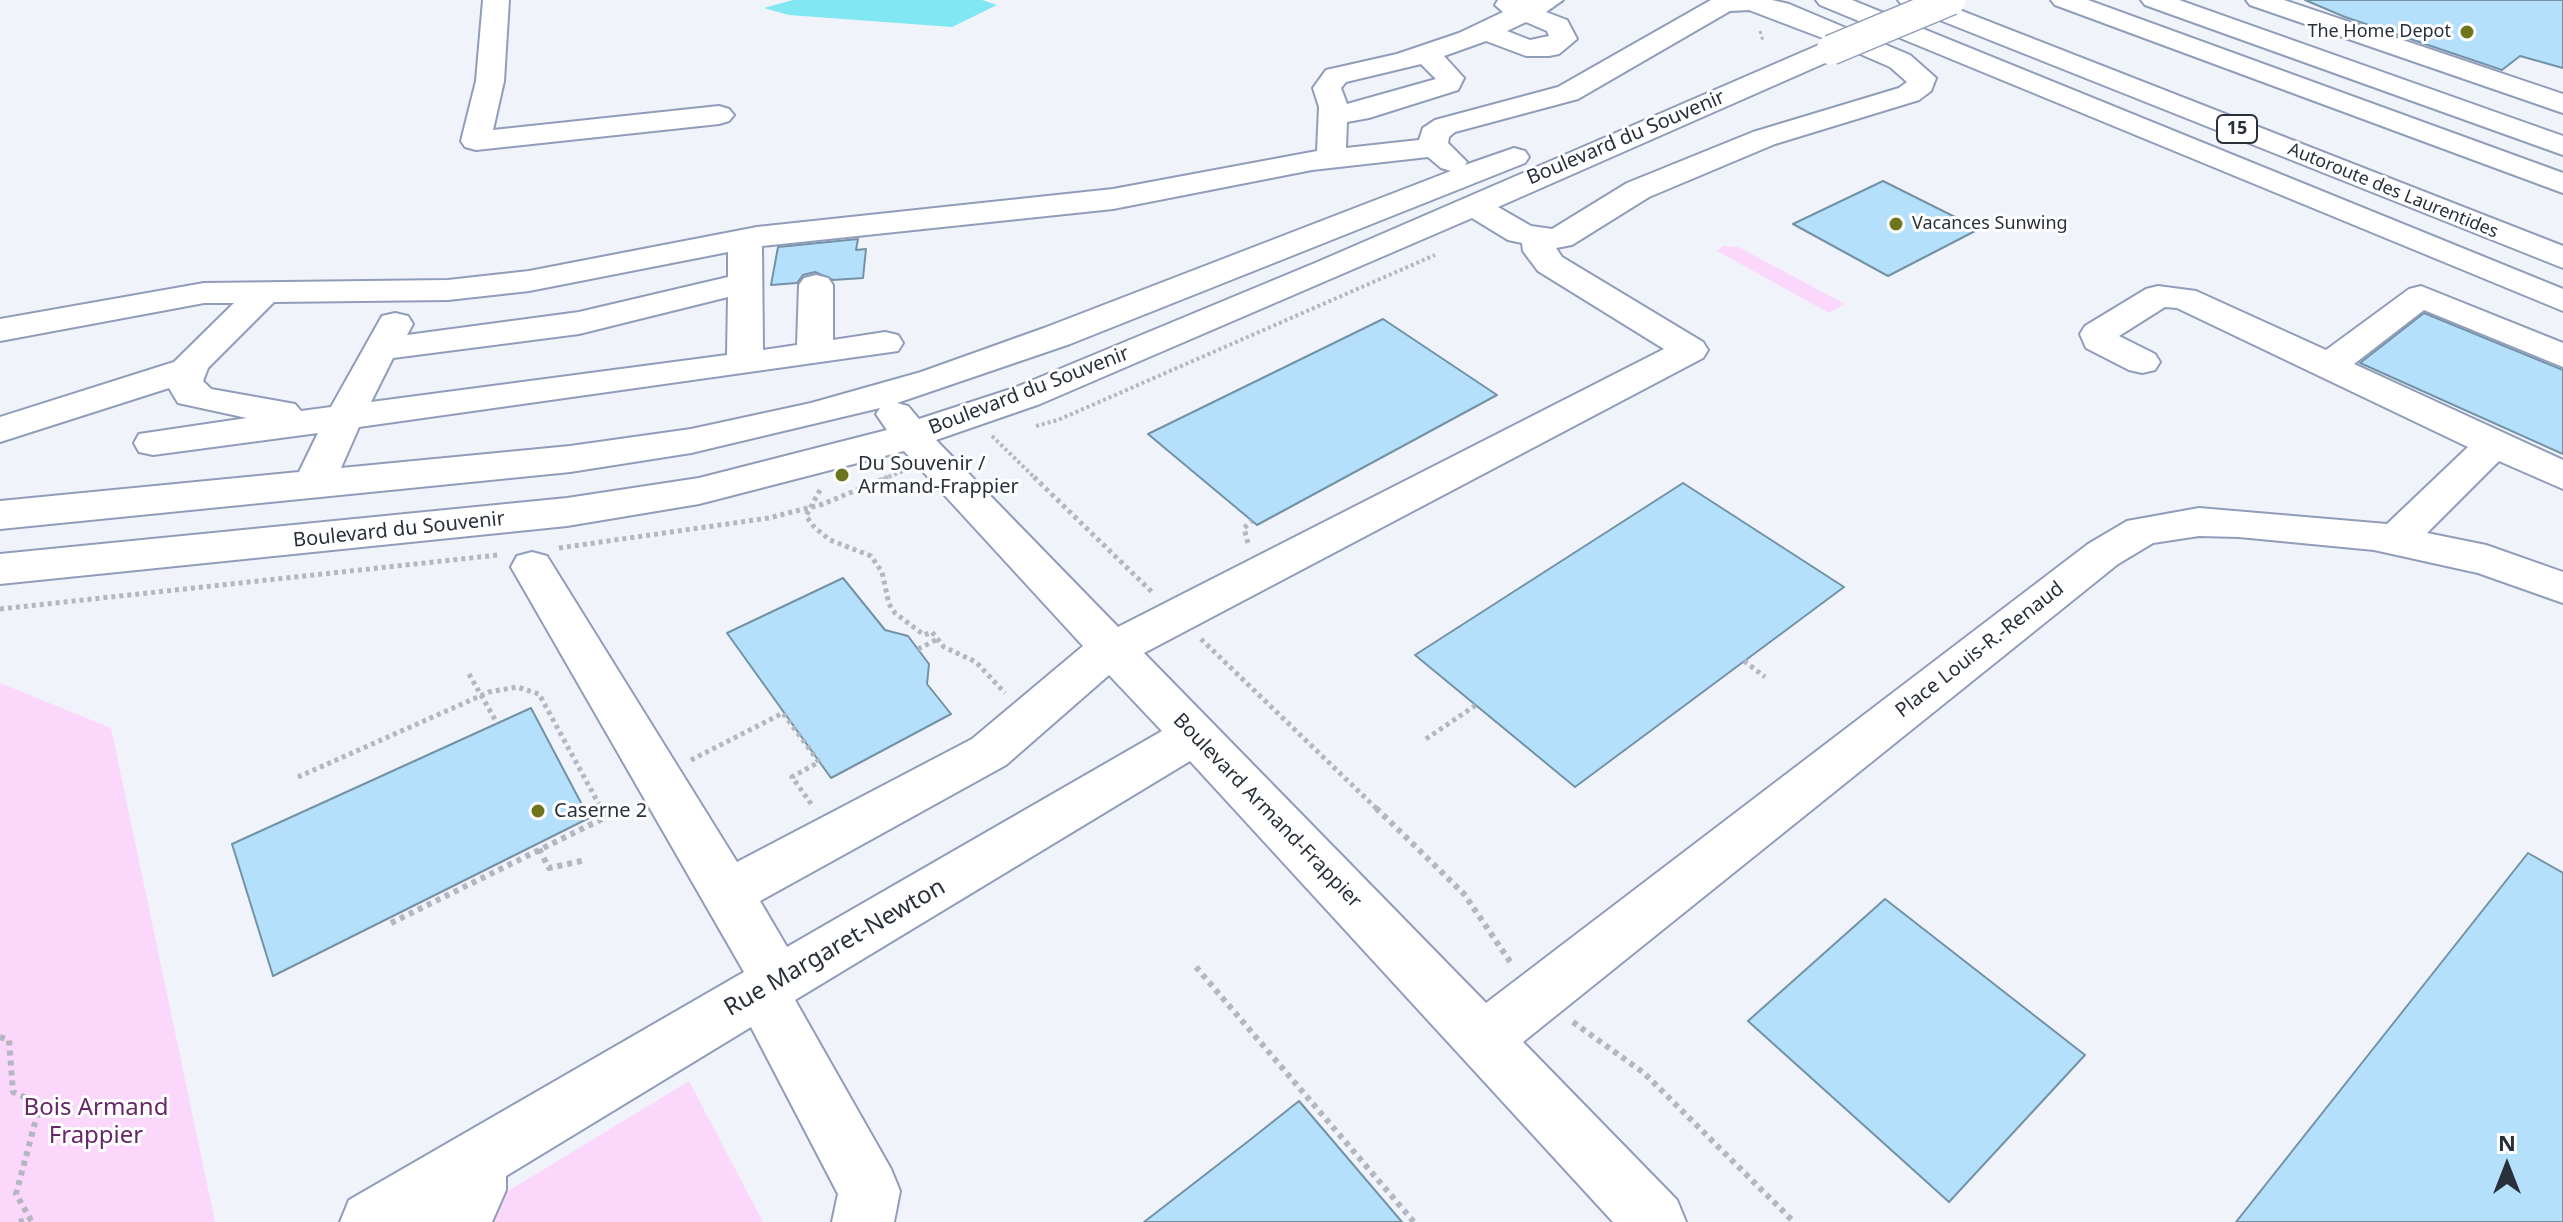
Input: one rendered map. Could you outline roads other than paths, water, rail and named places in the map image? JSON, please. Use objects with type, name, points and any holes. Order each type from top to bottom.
[{"type":"main road","points":[[496,0],[490,81],[476,141],[719,115]]},
{"type":"main road","points":[[1486,32],[1526,48],[1549,48],[1564,39],[1558,26],[1498,0]]},
{"type":"main road","points":[[1334,158],[1330,144],[1332,114],[1327,88],[1336,76],[1425,54],[1486,32],[1550,0]]},
{"type":"main road","points":[[1829,0],[2563,301]]},
{"type":"main road","name":"Boulevard du Souvenir","points":[[1818,44],[1901,0]]},
{"type":"main road","name":"Autoroute des Laurentides","points":[[1911,0],[2563,258]]},
{"type":"main road","name":"Boulevard du Souvenir","points":[[0,515],[570,459],[1027,396],[1472,189],[1818,44],[1951,0]]},
{"type":"main road","points":[[2064,0],[2563,184]]},
{"type":"main road","points":[[2154,0],[2563,146]]},
{"type":"main road","points":[[2259,0],[2555,93]]},
{"type":"main road","points":[[1736,1],[1780,10],[1900,61],[1920,75],[1921,85],[1909,94],[1730,150],[1620,199],[1566,236],[1538,238],[1506,227],[1435,147],[1434,134],[1445,126],[1535,105],[1568,93],[1702,13],[1736,1]]},
{"type":"main road","points":[[1332,114],[1359,112],[1448,84],[1450,78],[1444,70],[1425,54]]},
{"type":"main road","points":[[0,330],[204,293],[420,291],[562,276],[745,239],[1113,199],[1334,158],[1435,147]]},
{"type":"main road","name":"Boulevard du Souvenir","points":[[0,569],[521,517],[699,491],[897,416],[1128,309],[1472,189]]},
{"type":"main road","points":[[532,567],[728,893],[989,752],[1096,660],[1112,650],[1690,350],[1550,264],[1540,251],[1538,238]]},
{"type":"main road","points":[[745,239],[745,364]]},
{"type":"main road","points":[[537,393],[562,276]]},
{"type":"main road","points":[[380,349],[552,327],[745,283]]},
{"type":"main road","points":[[815,353],[816,285]]},
{"type":"main road","points":[[313,485],[380,349],[420,291]]},
{"type":"main road","points":[[0,430],[186,370],[265,292]]},
{"type":"main road","points":[[2142,362],[2099,340],[2098,334],[2158,296],[2184,298],[2563,476]]},
{"type":"main road","points":[[2328,366],[2421,296],[2563,356]]},
{"type":"main road","points":[[153,443],[344,420],[885,343]]},
{"type":"main road","points":[[186,370],[185,389],[205,400],[344,420]]},
{"type":"main road","points":[[686,373],[691,441],[699,491]]},
{"type":"main road","name":"Boulevard Armand-Frappier","points":[[897,416],[1112,650],[1655,1222]]},
{"type":"main road","points":[[2406,540],[2407,525],[2494,444]]},
{"type":"main road","name":"Place Louis-R.-Renaud","points":[[1483,1039],[2126,538],[2168,525],[2199,522],[2352,533],[2406,540],[2486,560],[2563,588]]},
{"type":"main road","name":"Rue Margaret-Newton","points":[[371,1222],[1194,735]]},
{"type":"main road","points":[[725,888],[769,987],[869,1191],[863,1222]]},
{"type":"main road","points":[[461,1222],[475,1190],[476,1161]]},
{"type":"water","points":[[793,0],[982,0],[997,5],[952,27],[789,15],[764,8]]},
{"type":"place","name":"The Home Depot","points":[[2467,32]]},
{"type":"place","name":"Vacances Sunwing","points":[[1896,224]]},
{"type":"place","name":"Du Souvenir / Armand-Frappier","points":[[842,475]]},
{"type":"place","name":"Caserne 2","points":[[538,811]]},
{"type":"park label","name":"Bois Armand Frappier","points":[[96,1122]]}]
